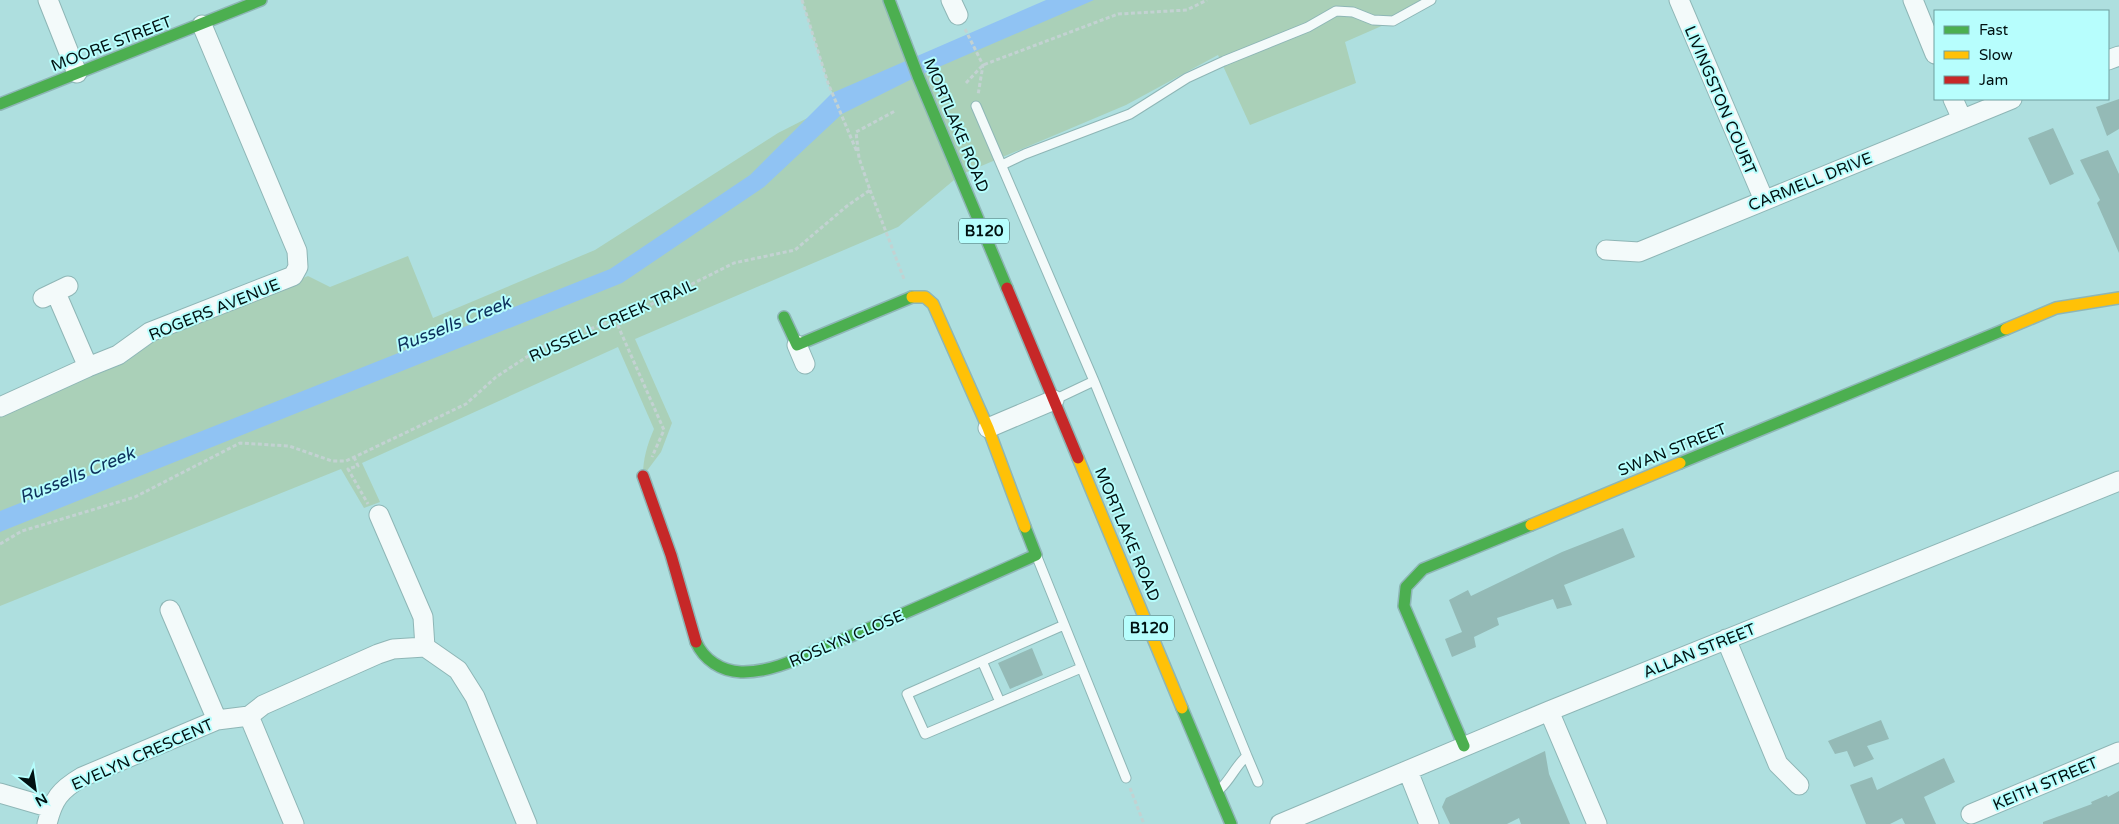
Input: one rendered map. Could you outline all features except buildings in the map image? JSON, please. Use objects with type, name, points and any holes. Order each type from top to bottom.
[{"type":"street","points":[[48,0],[77,73]]},
{"type":"street","name":"MOORE STREET","points":[[0,104],[261,0]]},
{"type":"street","name":"MORTLAKE ROAD","points":[[889,0],[918,76],[1231,824]]},
{"type":"street","name":"LIVINGSTON COURT","points":[[1679,0],[1764,200]]},
{"type":"street","points":[[1913,0],[1934,52]]},
{"type":"street","name":"ROGERS AVENUE","points":[[0,407],[118,355],[150,332],[284,281],[293,276],[298,267],[297,251],[202,25]]},
{"type":"street","points":[[1953,100],[1962,119]]},
{"type":"street","name":"CARMELL DRIVE","points":[[1606,250],[1639,252],[2010,100]]},
{"type":"street","points":[[55,293],[88,367]]},
{"type":"street","points":[[797,345],[905,299],[916,296],[924,297],[933,304],[988,428],[1036,554]]},
{"type":"street","name":"SWAN STREET","points":[[1464,746],[1404,606],[1406,587],[1423,569],[2056,308],[2119,298]]},
{"type":"street","points":[[784,317],[805,364]]},
{"type":"street","points":[[988,428],[1054,400]]},
{"type":"street","name":"ROSLYN CLOSE","points":[[643,476],[679,581],[691,627],[698,645],[709,661],[726,669],[742,673],[759,672],[776,667],[896,618],[1036,554]]},
{"type":"street","name":"ALLAN STREET","points":[[1280,824],[1549,711],[2119,481]]},
{"type":"street","points":[[379,515],[423,617],[425,647],[458,670],[476,697],[527,824]]},
{"type":"street","points":[[170,610],[217,720]]},
{"type":"street","points":[[1726,639],[1778,764],[1799,785]]},
{"type":"street","name":"EVELYN CRESCENT","points":[[49,816],[58,795],[82,777],[217,720],[249,716],[264,705],[378,654],[393,650],[425,647]]},
{"type":"street","points":[[1549,711],[1597,824]]},
{"type":"street","points":[[249,716],[294,824]]},
{"type":"street","name":"KEITH STREET","points":[[1971,814],[2119,752]]},
{"type":"street","points":[[1408,771],[1429,824]]},
{"type":"street","points":[[0,792],[49,816]]},
{"type":"lane","points":[[1002,165],[1024,154],[1130,114],[1187,78],[1308,27],[1336,11],[1352,12],[1374,20],[1393,21],[1431,0]]},
{"type":"lane","name":"MORTLAKE ROAD","points":[[976,106],[1094,381],[1258,782]]},
{"type":"lane","points":[[1054,400],[1094,381]]},
{"type":"lane","points":[[1036,554],[1126,778]]},
{"type":"lane","points":[[1064,625],[908,694],[925,734],[1081,668]]},
{"type":"lane","points":[[982,661],[1000,702]]},
{"type":"lane","points":[[1217,792],[1247,756]]},
{"type":"path","points":[[802,0],[828,83],[859,158],[905,282]]},
{"type":"path","points":[[966,83],[983,64],[1118,14],[1187,10],[1207,0]]},
{"type":"path","points":[[955,7],[983,64],[976,106]]},
{"type":"path","points":[[859,158],[856,132],[895,111]]},
{"type":"path","name":"RUSSELL CREEK TRAIL","points":[[0,544],[22,531],[135,497],[240,443],[289,446],[332,461],[346,460],[354,457],[466,404],[496,377],[542,347],[638,311],[734,263],[795,250],[847,206],[870,190]]},
{"type":"path","points":[[615,319],[664,430],[643,476]]},
{"type":"path","points":[[354,457],[358,466],[348,469],[369,506],[379,515]]},
{"type":"path","points":[[1126,778],[1144,824]]},
{"type":"green space","points":[[802,0],[889,0],[915,67],[1064,0],[1431,0],[1393,21],[1345,42],[1356,83],[1250,125],[1218,55],[1126,105],[960,175],[898,227],[635,339],[672,423],[661,452],[643,476],[646,452],[654,429],[618,347],[362,463],[380,502],[364,508],[341,469],[0,606],[0,414],[126,362],[157,339],[308,276],[330,287],[408,256],[433,318],[595,250],[778,133],[837,103],[828,83]]},
{"type":"water","points":[[1046,0],[1094,0],[918,76],[842,114],[764,187],[622,283],[0,532],[0,511],[610,269],[750,175],[832,93]]},
{"type":"traffic: fast","points":[[0,104],[261,0]]},
{"type":"traffic: fast","points":[[889,0],[918,76],[1007,288]]},
{"type":"traffic: fast","points":[[784,317],[797,345],[912,297]]},
{"type":"traffic: fast","points":[[1680,463],[2006,329]]},
{"type":"traffic: fast","points":[[1464,746],[1404,606],[1406,587],[1423,569],[1531,525]]},
{"type":"traffic: fast","points":[[696,642],[708,659],[720,667],[734,671],[753,672],[789,662],[1036,555],[1025,527]]},
{"type":"traffic: fast","points":[[1182,708],[1231,824]]},
{"type":"traffic: slow","points":[[912,297],[925,297],[933,304],[988,428],[1025,527]]},
{"type":"traffic: slow","points":[[2006,329],[2056,308],[2119,298]]},
{"type":"traffic: slow","points":[[1078,458],[1182,708]]},
{"type":"traffic: slow","points":[[1531,525],[1680,463]]},
{"type":"traffic: jam","points":[[1007,288],[1078,458]]},
{"type":"traffic: jam","points":[[643,476],[671,555],[696,642]]},
{"type":"water label","name":"Russells Creek","points":[[453,324]]},
{"type":"water label","name":"Russells Creek","points":[[77,475]]}]
